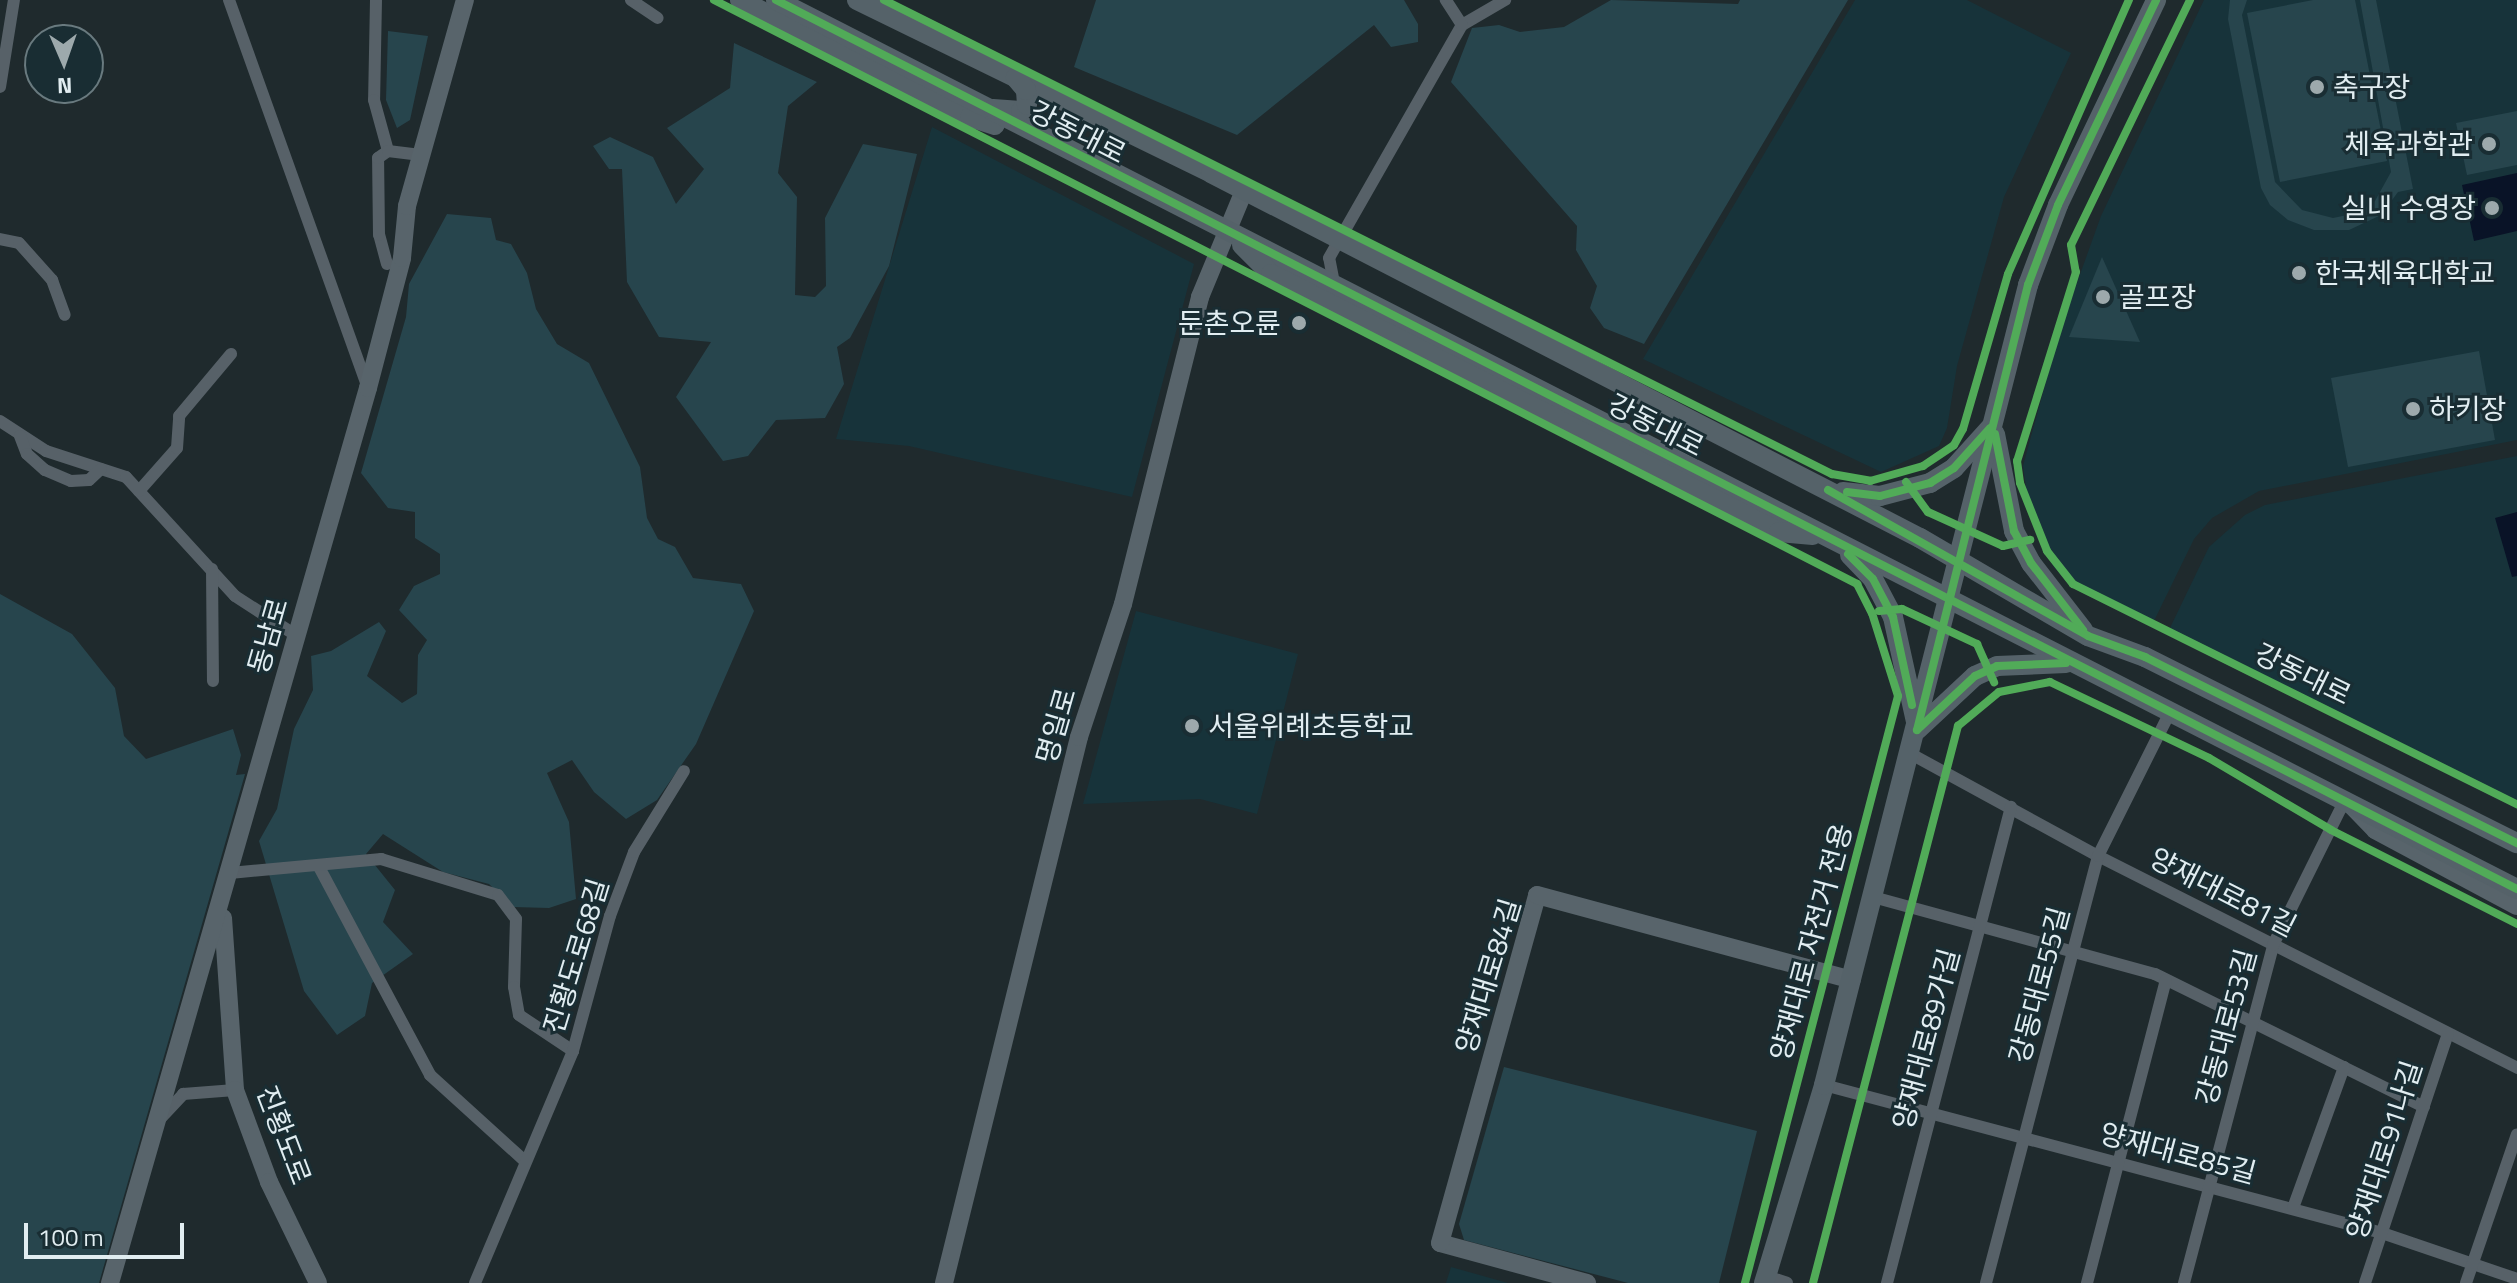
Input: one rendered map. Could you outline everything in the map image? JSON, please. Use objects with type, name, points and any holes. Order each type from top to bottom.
[{"type":"main road","name":"동남로","points":[[110,1283],[160,1119],[368,388],[423,155],[465,0]]},
{"type":"main road","points":[[740,0],[970,117],[1046,140]]},
{"type":"main road","name":"강동대로","points":[[776,0],[2517,889]]},
{"type":"main road","name":"강동대로","points":[[857,0],[1244,191],[1828,490],[2088,636],[2145,657],[2517,843]]},
{"type":"main road","points":[[1765,1280],[1852,980],[2028,285],[2058,205],[2156,0]]},
{"type":"main road","points":[[981,107],[1021,111],[1029,97],[1014,77]]},
{"type":"main road","name":"명일로","points":[[944,1283],[1079,737],[1123,604],[1200,297],[1244,191]]},
{"type":"main road","points":[[1226,230],[1271,274],[1779,532],[1827,536],[1873,579],[1893,617],[1917,730]]},
{"type":"main road","points":[[1828,490],[1907,493],[1954,468],[1993,425]]},
{"type":"main road","points":[[1993,425],[2014,531],[2031,563],[2088,636]]},
{"type":"main road","points":[[1917,730],[1975,676],[1997,666],[2071,663]]},
{"type":"main road","points":[[2345,800],[2375,830],[2517,906]]},
{"type":"main road","name":"양재대로84길","points":[[1587,1283],[1440,1243],[1537,895],[1852,980]]},
{"type":"main road","name":"진황도로","points":[[222,903],[235,1090],[269,1182],[318,1283]]},
{"type":"street","points":[[0,87],[14,0]]},
{"type":"street","points":[[229,0],[368,388]]},
{"type":"street","points":[[376,0],[374,100],[388,151]]},
{"type":"street","points":[[631,0],[658,18]]},
{"type":"street","points":[[1446,0],[1462,25]]},
{"type":"street","points":[[1336,287],[1329,258],[1462,25],[1505,0]]},
{"type":"street","points":[[387,264],[379,235],[378,158],[388,151],[423,155]]},
{"type":"street","points":[[0,239],[19,243],[52,280],[65,315]]},
{"type":"street","points":[[139,491],[177,448],[179,416],[231,354]]},
{"type":"street","points":[[1,422],[20,436],[126,477],[235,596],[297,636]]},
{"type":"street","points":[[20,436],[27,454],[45,470],[71,481],[89,480],[101,469]]},
{"type":"street","points":[[212,569],[213,681]]},
{"type":"street","name":"강동대로55길","points":[[1986,1283],[2098,856],[2170,712]]},
{"type":"street","name":"양재대로81길","points":[[1911,754],[2098,856],[2517,1068]]},
{"type":"street","name":"진황도로68길","points":[[475,1283],[573,1051],[610,916],[634,852],[684,771]]},
{"type":"street","name":"강동대로53길","points":[[2189,1282],[2208,1185],[2273,945],[2345,800]]},
{"type":"street","name":"양재대로89가길","points":[[1887,1283],[2011,807]]},
{"type":"street","points":[[230,873],[381,859],[498,895],[516,919],[514,987],[519,1015],[573,1051]]},
{"type":"street","points":[[318,865],[430,1075],[525,1161]]},
{"type":"street","points":[[1873,897],[2166,980],[2424,1107]]},
{"type":"street","points":[[2087,1283],[2166,980]]},
{"type":"street","name":"양재대로91나길","points":[[2365,1283],[2448,1033]]},
{"type":"street","points":[[2293,1208],[2344,1067]]},
{"type":"street","name":"양재대로85길","points":[[1824,1085],[2293,1208],[2382,1233],[2517,1279]]},
{"type":"street","points":[[160,1119],[183,1094],[235,1090]]},
{"type":"street","points":[[2466,1283],[2517,1134]]},
{"type":"street","points":[[1765,1280],[1787,1283]]},
{"type":"shaded area","points":[[1096,0],[1404,0],[1418,24],[1418,42],[1391,47],[1374,25],[1237,135],[1074,67]]},
{"type":"shaded area","points":[[1611,0],[1738,4],[1740,0],[1848,0],[1644,344],[1604,328],[1590,308],[1597,286],[1576,250],[1577,226],[1451,82],[1472,28],[1499,25],[1520,32],[1564,27]]},
{"type":"shaded area","points":[[1855,0],[1967,0],[2071,53],[2004,197],[1957,366],[1947,428],[1939,446],[1881,472],[1643,359]]},
{"type":"shaded area","name":"한국체육대학교","points":[[2204,0],[2517,0],[2517,440],[2259,491],[2212,518],[2194,539],[2152,625],[2068,583],[2053,566],[2030,514],[2023,466],[2060,330],[2101,216]]},
{"type":"shaded area","points":[[2230,0],[2247,0],[2242,15],[2275,182],[2302,210],[2333,218],[2357,213],[2375,201],[2391,172],[2360,0],[2376,0],[2413,189],[2398,192],[2381,215],[2349,230],[2314,230],[2288,220],[2270,205],[2261,188],[2228,19]]},
{"type":"shaded area","name":"축구장","points":[[2313,0],[2355,0],[2387,161],[2280,182],[2247,13]]},
{"type":"shaded area","points":[[388,31],[428,36],[410,120],[397,128],[386,100]]},
{"type":"shaded area","points":[[734,43],[817,82],[788,106],[778,173],[797,197],[795,295],[815,297],[826,286],[825,218],[863,144],[917,154],[889,266],[850,338],[837,347],[844,384],[825,418],[776,420],[748,456],[723,461],[676,397],[711,342],[659,337],[627,282],[622,169],[609,169],[593,146],[610,137],[653,157],[676,204],[704,169],[667,128],[730,88]]},
{"type":"shaded area","name":"체육과학관","points":[[2517,111],[2517,165],[2467,175],[2456,123]]},
{"type":"shaded area","points":[[932,127],[1194,264],[1132,497],[909,446],[836,439]]},
{"type":"shaded area","name":"실내 수영장","points":[[2517,173],[2517,231],[2474,241],[2462,185]]},
{"type":"shaded area","points":[[447,214],[491,218],[496,240],[511,244],[527,273],[536,309],[557,344],[589,363],[640,467],[647,518],[658,539],[675,547],[693,578],[741,584],[754,611],[696,744],[657,800],[626,819],[594,792],[572,760],[547,773],[569,822],[576,899],[549,908],[513,907],[489,884],[443,872],[383,834],[366,854],[395,890],[383,922],[413,954],[372,983],[365,1016],[337,1035],[304,991],[259,841],[277,809],[294,729],[313,690],[311,656],[331,651],[379,622],[386,631],[367,676],[402,703],[417,694],[418,655],[427,640],[399,610],[414,586],[440,574],[440,554],[415,538],[415,512],[388,508],[361,473],[406,317],[409,284]]},
{"type":"shaded area","name":"골프장","points":[[2102,257],[2140,342],[2069,337]]},
{"type":"shaded area","name":"하키장","points":[[2479,351],[2495,440],[2348,467],[2331,378]]},
{"type":"shaded area","points":[[2517,456],[2517,808],[2168,632],[2209,547],[2245,515],[2265,505]]},
{"type":"shaded area","points":[[2517,512],[2517,576],[2512,577],[2495,518]]},
{"type":"shaded area","points":[[0,594],[72,634],[115,688],[124,736],[146,759],[233,729],[241,755],[236,775],[245,774],[99,1283],[0,1283]]},
{"type":"shaded area","name":"서울위례초등학교","points":[[1136,611],[1298,654],[1257,814],[1200,799],[1083,804]]},
{"type":"shaded area","points":[[1504,1067],[1757,1131],[1719,1283],[1628,1283],[1464,1240],[1459,1224]]},
{"type":"shaded area","points":[[1451,1267],[1508,1283],[1446,1283]]},
{"type":"cycle path","name":"양재대로 자전거 전용","points":[[714,0],[1857,584],[1872,613],[1898,696],[1745,1283]]},
{"type":"cycle path","points":[[776,0],[2517,889]]},
{"type":"cycle path","points":[[884,0],[1832,474],[1870,481],[1923,466],[1954,445],[1963,429],[2008,274],[2129,0]]},
{"type":"cycle path","points":[[1917,730],[2028,285],[2058,205],[2156,0]]},
{"type":"cycle path","points":[[2190,0],[2071,245],[2076,272],[2017,461],[2020,483],[2047,551],[2073,584],[2517,804]]},
{"type":"cycle path","points":[[1847,492],[1880,496],[1930,483],[1954,468],[1990,428]]},
{"type":"cycle path","points":[[1995,434],[2014,531],[2031,563],[2083,630]]},
{"type":"cycle path","points":[[1906,482],[1928,512],[2003,546],[2030,540]]},
{"type":"cycle path","points":[[1828,490],[2088,636],[2145,657],[2517,843]]},
{"type":"cycle path","points":[[1848,554],[1873,579],[1893,617],[1912,705]]},
{"type":"cycle path","points":[[1879,611],[1902,609],[1977,644],[1994,682]]},
{"type":"cycle path","points":[[1917,730],[1975,676],[1997,666],[2066,663]]},
{"type":"cycle path","points":[[1813,1283],[1958,726],[1999,692],[2050,682],[2209,758],[2331,830],[2517,924]]},
{"type":"place","name":"축구장","points":[[2317,87]]},
{"type":"place","name":"체육과학관","points":[[2489,144]]},
{"type":"place","name":"실내 수영장","points":[[2492,208]]},
{"type":"place","name":"한국체육대학교","points":[[2299,273]]},
{"type":"place","name":"골프장","points":[[2103,297]]},
{"type":"place","name":"둔촌오륜","points":[[1299,323]]},
{"type":"place","name":"하키장","points":[[2413,409]]},
{"type":"place","name":"서울위례초등학교","points":[[1192,726]]}]
